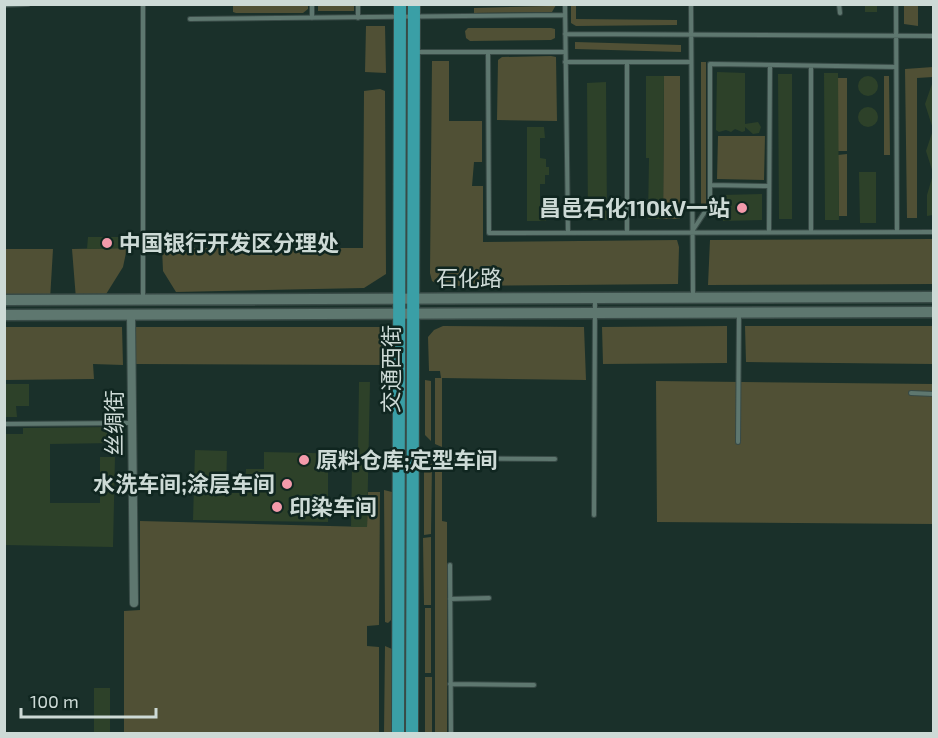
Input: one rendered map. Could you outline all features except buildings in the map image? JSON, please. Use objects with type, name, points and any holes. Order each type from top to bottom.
[{"type":"main road","name":"交通西街","points":[[398,734],[400,4]]},
{"type":"main road","name":"交通西街","points":[[412,734],[414,10]]},
{"type":"main road","name":"石化路","points":[[4,300],[933,297]]},
{"type":"main road","name":"石化路","points":[[4,315],[933,312]]},
{"type":"street","name":"丝绸街","points":[[131,314],[134,603]]},
{"type":"lane","points":[[4,5],[28,4]]},
{"type":"lane","points":[[143,4],[143,299]]},
{"type":"lane","points":[[312,4],[312,18]]},
{"type":"lane","points":[[358,4],[358,18]]},
{"type":"lane","points":[[565,4],[568,233]]},
{"type":"lane","points":[[691,4],[693,297]]},
{"type":"lane","points":[[840,4],[840,13]]},
{"type":"lane","points":[[896,4],[897,231]]},
{"type":"lane","points":[[190,19],[399,18],[414,10],[565,15]]},
{"type":"lane","points":[[565,34],[933,36]]},
{"type":"lane","points":[[399,52],[565,52]]},
{"type":"lane","points":[[489,52],[489,233],[933,232]]},
{"type":"lane","points":[[566,62],[691,62]]},
{"type":"lane","points":[[627,62],[627,233]]},
{"type":"lane","points":[[691,233],[710,204],[710,64],[896,67]]},
{"type":"lane","points":[[769,232],[770,65]]},
{"type":"lane","points":[[811,66],[811,232]]},
{"type":"lane","points":[[710,185],[769,186]]},
{"type":"lane","points":[[594,516],[595,297]]},
{"type":"lane","points":[[738,442],[739,313]]},
{"type":"lane","points":[[911,393],[933,394]]},
{"type":"lane","points":[[4,423],[132,423]]},
{"type":"lane","points":[[412,458],[555,459]]},
{"type":"lane","points":[[450,565],[451,734]]},
{"type":"lane","points":[[450,599],[489,597]]},
{"type":"lane","points":[[450,684],[534,685]]},
{"type":"green space","points":[[233,5],[308,5],[308,9],[303,13],[236,13],[233,12]]},
{"type":"green space","points":[[318,5],[354,5],[354,11],[318,11]]},
{"type":"green space","points":[[556,5],[552,12],[474,13],[474,8]]},
{"type":"green space","points":[[571,5],[576,5],[576,19],[677,20],[677,25],[576,26],[571,23]]},
{"type":"green space","points":[[904,5],[918,5],[918,26],[904,24]]},
{"type":"green space","points":[[366,26],[385,26],[386,73],[365,72]]},
{"type":"green space","points":[[468,28],[551,28],[555,29],[555,38],[551,40],[470,41],[466,38],[465,31]]},
{"type":"green space","points":[[575,42],[681,45],[681,52],[575,49]]},
{"type":"green space","points":[[502,57],[556,57],[557,121],[497,120],[498,60]]},
{"type":"green space","points":[[432,61],[449,61],[449,121],[482,121],[482,162],[474,162],[472,186],[483,186],[483,242],[677,240],[679,247],[678,284],[441,286],[432,281],[430,273]]},
{"type":"green space","points":[[701,62],[706,62],[706,206],[701,206]]},
{"type":"green space","points":[[933,67],[933,77],[917,78],[917,218],[907,218],[905,69]]},
{"type":"green space","points":[[664,76],[680,76],[680,219],[663,219]]},
{"type":"green space","points":[[884,76],[889,76],[890,155],[884,155]]},
{"type":"green space","points":[[838,78],[847,78],[847,151],[838,151]]},
{"type":"green space","points":[[380,89],[385,91],[386,274],[364,288],[176,292],[163,271],[162,248],[363,248],[364,91]]},
{"type":"green space","points":[[718,136],[765,136],[764,180],[717,179]]},
{"type":"green space","points":[[847,154],[847,216],[839,216],[838,155]]},
{"type":"green space","points":[[933,239],[933,284],[708,285],[710,240]]},
{"type":"green space","points":[[127,248],[123,267],[103,299],[76,299],[72,249]]},
{"type":"green space","points":[[5,249],[53,249],[50,300],[5,299]]},
{"type":"green space","points":[[443,326],[584,327],[586,380],[442,378],[442,447],[435,444],[435,378],[441,378],[440,371],[429,371],[428,337],[434,330]]},
{"type":"green space","points":[[727,326],[727,363],[603,364],[602,327]]},
{"type":"green space","points":[[745,326],[933,326],[933,364],[746,362]]},
{"type":"green space","points":[[5,327],[122,327],[123,365],[93,364],[94,379],[5,380]]},
{"type":"green space","points":[[135,327],[383,327],[388,341],[388,365],[136,364]]},
{"type":"green space","points":[[425,380],[431,381],[431,441],[425,435]]},
{"type":"green space","points":[[656,381],[933,384],[933,524],[657,522]]},
{"type":"green space","points":[[442,462],[442,521],[447,522],[447,733],[435,734],[435,463]]},
{"type":"green space","points":[[432,464],[431,534],[424,535],[424,470]]},
{"type":"green space","points":[[384,490],[392,492],[391,620],[388,623],[385,622]]},
{"type":"green space","points":[[368,492],[380,492],[379,625],[367,626],[367,646],[379,647],[379,733],[124,734],[124,611],[140,610],[140,521],[367,527]]},
{"type":"green space","points":[[431,537],[431,605],[424,605],[423,538]]},
{"type":"green space","points":[[425,608],[431,608],[431,673],[425,673]]},
{"type":"green space","points":[[385,646],[392,649],[391,733],[384,733]]},
{"type":"green space","points":[[425,677],[432,677],[432,733],[425,733]]},
{"type":"place","name":"昌邑石化110kV一站","points":[[742,208]]},
{"type":"place","name":"中国银行开发区分理处","points":[[107,243]]},
{"type":"place","name":"原料仓库;定型车间","points":[[304,460]]},
{"type":"place","name":"水洗车间;涂层车间","points":[[287,484]]},
{"type":"place","name":"印染车间","points":[[277,507]]}]
